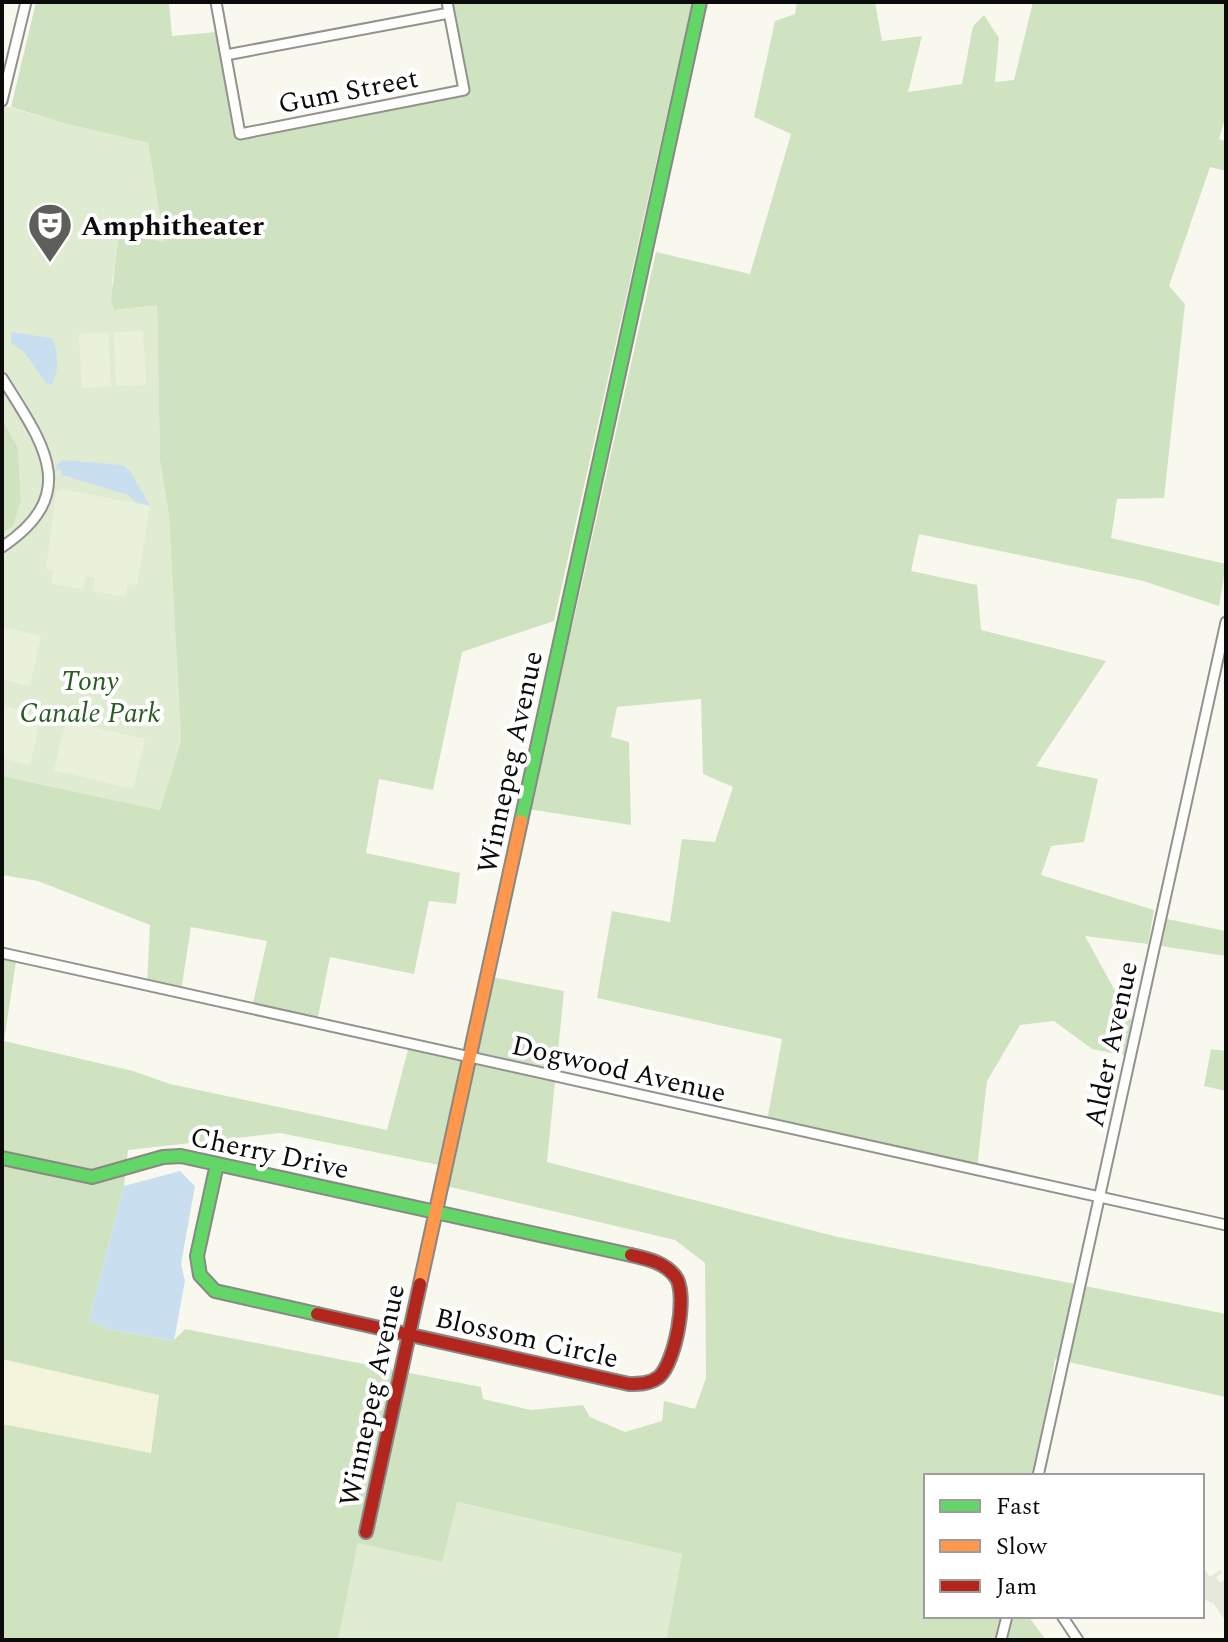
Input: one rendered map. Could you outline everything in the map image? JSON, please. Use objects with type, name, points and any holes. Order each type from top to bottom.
[{"type":"street","points":[[2,101],[26,2]]},
{"type":"street","points":[[216,2],[226,55],[449,13],[447,2]]},
{"type":"street","name":"Winnepeg Avenue","points":[[366,1532],[700,2]]},
{"type":"street","name":"Gum Street","points":[[226,55],[240,134],[464,90],[449,13]]},
{"type":"street","points":[[2,378],[40,439],[48,470],[46,495],[38,514],[25,532],[2,547]]},
{"type":"street","name":"Alder Avenue","points":[[1038,1474],[1226,622]]},
{"type":"street","points":[[1212,686],[1226,688]]},
{"type":"street","name":"Dogwood Avenue","points":[[2,953],[1226,1225]]},
{"type":"street","name":"Cherry Drive","points":[[2,1158],[92,1177],[172,1156],[435,1212]]},
{"type":"street","name":"Blossom Circle","points":[[217,1164],[197,1256],[200,1275],[206,1284],[225,1295],[639,1384],[655,1380],[663,1373],[682,1305],[679,1281],[671,1270],[656,1261],[435,1212]]},
{"type":"street","points":[[1001,1640],[1006,1618]]},
{"type":"street","points":[[1063,1618],[1078,1640]]},
{"type":"green space","points":[[36,2],[169,2],[172,36],[216,32],[237,131],[462,89],[446,2],[692,2],[554,621],[462,652],[433,790],[379,779],[366,853],[460,873],[456,904],[429,901],[414,974],[330,957],[317,1022],[252,1007],[267,941],[191,927],[181,991],[147,984],[150,925],[38,881],[2,875],[2,776],[160,810],[181,741],[169,516],[160,461],[157,305],[114,310],[111,300],[119,234],[164,242],[148,143],[11,107]]},
{"type":"green space","points":[[797,2],[875,2],[882,41],[922,36],[908,92],[962,84],[973,26],[984,15],[999,38],[995,82],[1014,80],[1033,2],[1226,2],[1226,115],[1219,139],[1226,141],[1226,171],[1210,167],[1169,286],[1185,304],[1164,498],[1117,499],[1111,538],[1226,564],[1219,606],[1143,581],[919,534],[911,571],[977,585],[981,630],[1106,661],[1036,766],[1098,779],[1084,842],[1051,846],[1041,875],[1154,910],[1148,944],[1085,936],[1136,1029],[1131,1057],[1092,1049],[1054,1021],[1020,1025],[987,1081],[977,1168],[767,1121],[782,1039],[597,998],[612,911],[670,922],[682,839],[715,842],[733,787],[703,774],[701,699],[617,707],[611,737],[629,742],[631,825],[521,808],[574,619],[656,252],[750,274],[791,134],[754,117],[775,21],[795,14]]},
{"type":"green space","name":"Tony Canale Park","points":[[2,105],[148,143],[164,242],[117,262],[112,281],[114,310],[157,304],[160,461],[169,516],[181,741],[160,810],[2,776],[2,533],[13,526],[21,501],[18,448],[2,418]]},
{"type":"green space","points":[[143,331],[146,385],[116,386],[114,332]]},
{"type":"green space","points":[[108,333],[111,386],[82,388],[79,334]]},
{"type":"green space","points":[[2,418],[18,448],[21,501],[13,526],[2,533]]},
{"type":"green space","points":[[61,489],[150,506],[137,585],[128,584],[125,597],[93,591],[95,578],[86,576],[83,589],[51,583],[54,571],[46,569],[56,493]]},
{"type":"green space","points":[[2,627],[41,636],[30,686],[2,679]]},
{"type":"green space","points":[[2,706],[41,716],[30,765],[2,758]]},
{"type":"green space","points":[[66,721],[145,739],[133,789],[54,770]]},
{"type":"green space","points":[[1167,919],[1226,931],[1226,956],[1161,946]]},
{"type":"green space","points":[[2,952],[17,955],[4,1041],[133,1071],[170,1084],[387,1130],[410,1042],[468,1054],[486,976],[564,991],[547,1162],[838,1237],[1226,1314],[1226,1397],[1055,1359],[1037,1474],[924,1474],[924,1618],[1030,1618],[1046,1640],[666,1640],[682,1554],[457,1502],[442,1562],[358,1543],[338,1640],[2,1640],[2,1424],[151,1453],[159,1395],[2,1359]],"holes":[[[280,1133],[444,1166],[442,1185],[675,1240],[705,1263],[706,1378],[695,1409],[664,1401],[662,1421],[625,1432],[590,1417],[583,1405],[531,1410],[483,1399],[481,1387],[185,1329],[173,1341],[108,1329],[89,1320],[124,1186],[128,1150]]]},
{"type":"green space","points":[[1211,1049],[1226,1051],[1226,1091],[1204,1086]]},
{"type":"green space","points":[[2,1359],[160,1394],[151,1453],[2,1424]]},
{"type":"green space","points":[[456,1502],[682,1554],[666,1640],[338,1640],[358,1543]]},
{"type":"shaded area","points":[[1204,1569],[1210,1577],[1220,1570],[1222,1573],[1216,1577],[1220,1583],[1226,1579],[1226,1622],[1213,1603],[1205,1600]]},
{"type":"water","points":[[11,332],[52,338],[57,362],[51,385],[46,383],[24,352],[11,343]]},
{"type":"water","points":[[64,460],[123,465],[130,471],[150,506],[136,502],[128,495],[62,475],[61,470],[56,470],[57,464]]},
{"type":"water","points":[[180,1171],[195,1186],[181,1264],[185,1281],[174,1341],[108,1329],[89,1320],[124,1186]]},
{"type":"traffic: fast","points":[[521,821],[700,2]]},
{"type":"traffic: fast","points":[[2,1158],[92,1177],[163,1157],[181,1156],[631,1255]]},
{"type":"traffic: fast","points":[[217,1164],[197,1256],[200,1275],[215,1291],[317,1314]]},
{"type":"traffic: slow","points":[[420,1284],[521,821]]},
{"type":"traffic: jam","points":[[317,1314],[629,1384],[644,1383],[659,1377],[670,1358],[678,1328],[681,1297],[679,1285],[671,1271],[655,1262],[631,1255]]},
{"type":"traffic: jam","points":[[366,1532],[420,1284]]},
{"type":"place","name":"Amphitheater","points":[[50,264]]}]
